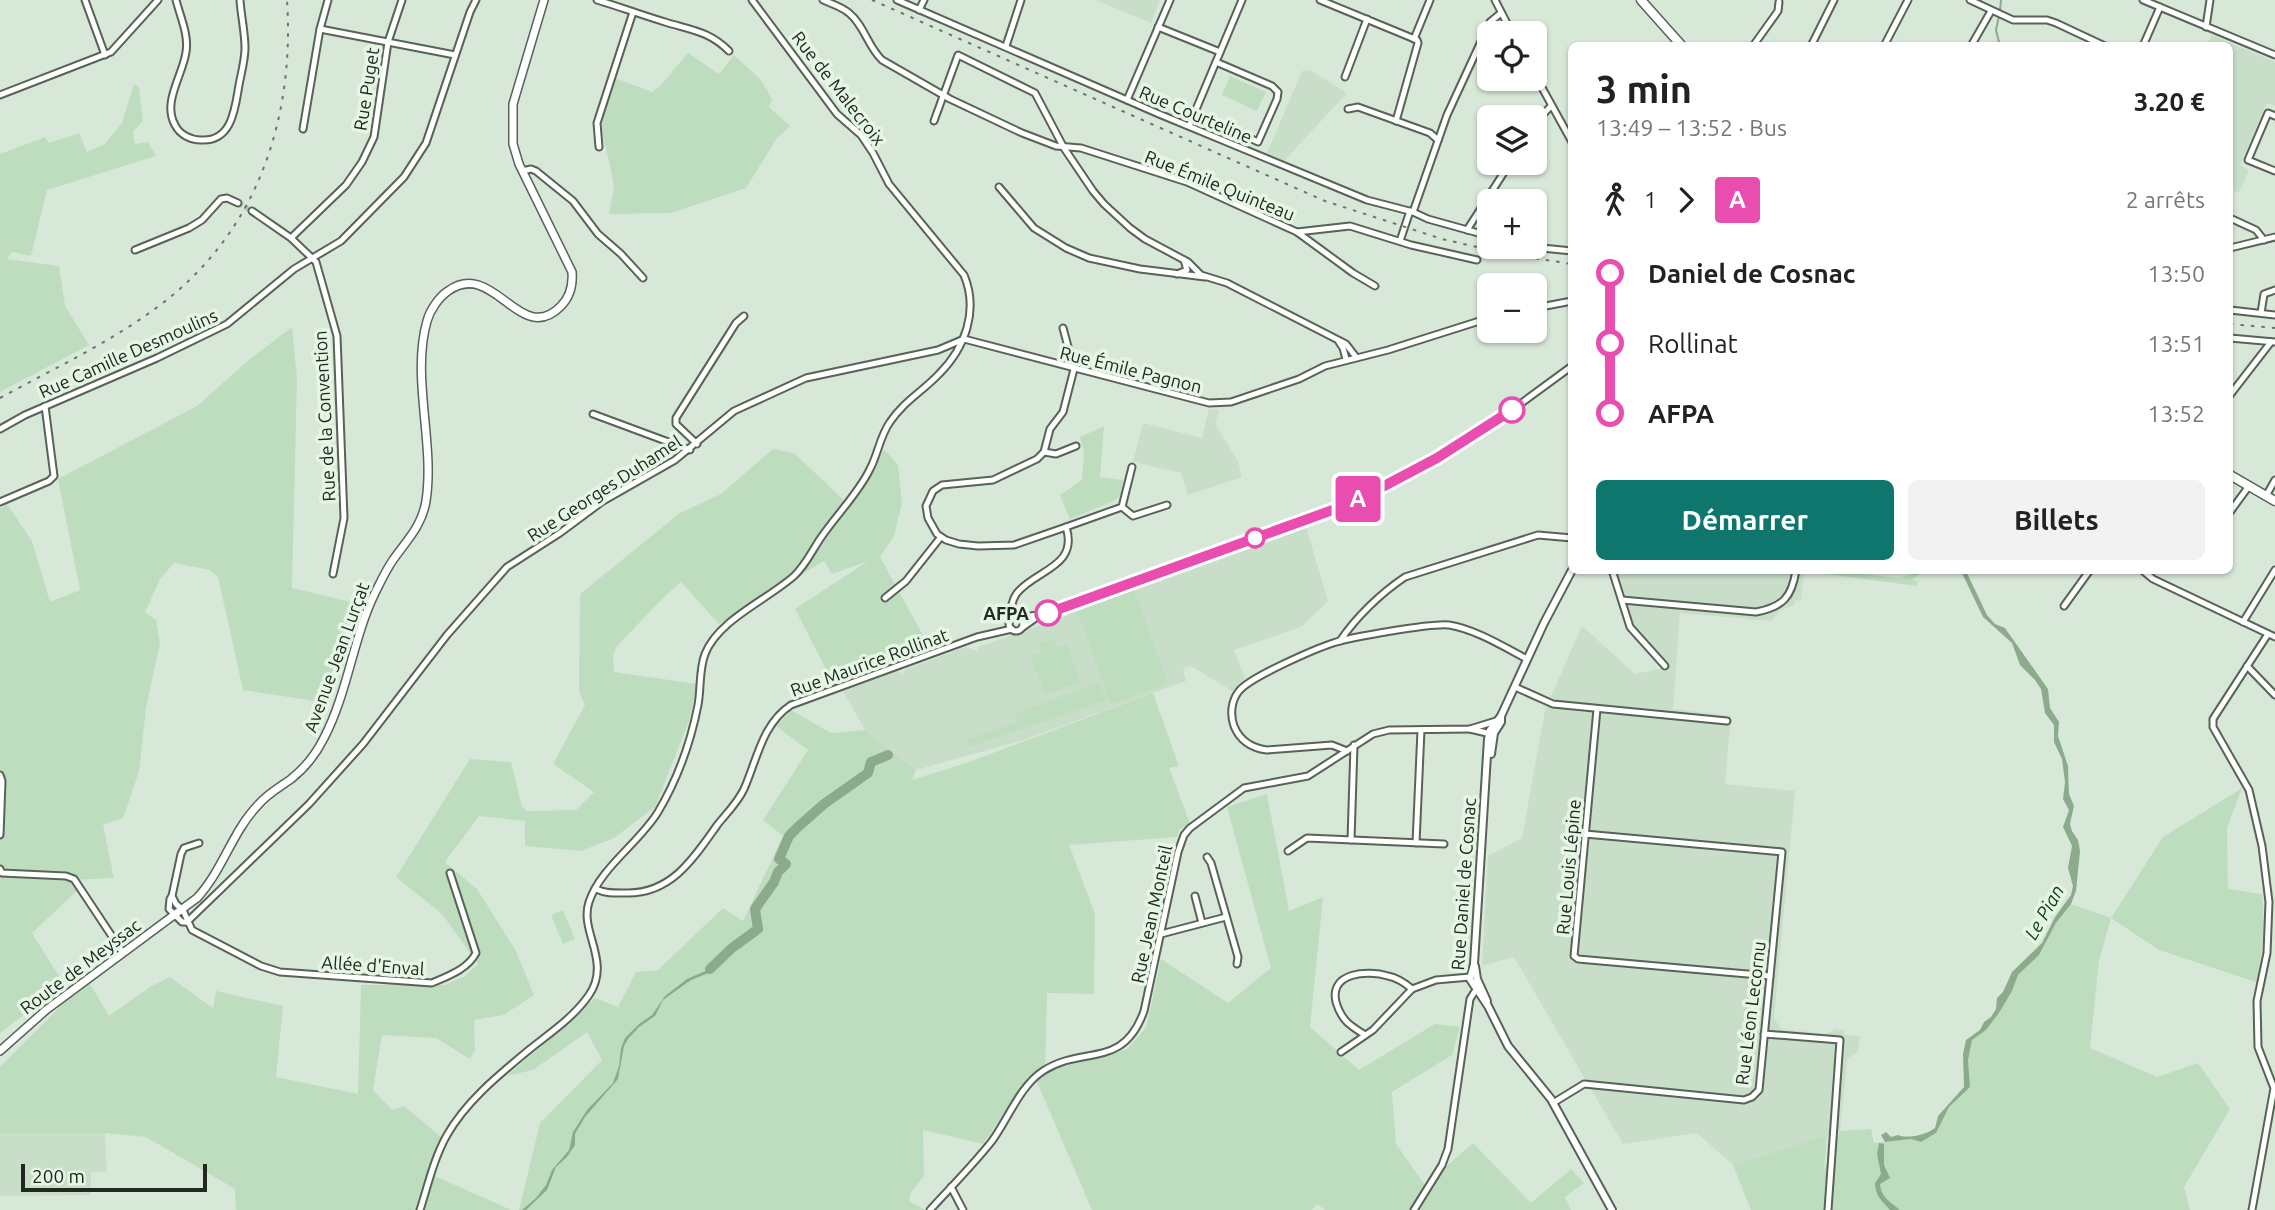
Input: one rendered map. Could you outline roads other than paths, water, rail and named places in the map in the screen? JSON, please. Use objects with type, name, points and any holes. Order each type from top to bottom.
[{"type":"main road","name":"Avenue Jean Lurçat","points":[[183,910],[212,881],[240,827],[258,804],[293,778],[316,752],[337,708],[373,598],[393,560],[423,518],[430,473],[424,422],[424,342],[427,319],[438,300],[458,285],[476,284],[492,289],[520,313],[536,317],[555,310],[570,291],[572,272],[523,171],[513,144],[513,104],[544,0]]},
{"type":"main road","points":[[1641,0],[1681,42]]},
{"type":"main road","points":[[2233,477],[2275,501]]},
{"type":"main road","name":"Route de Meyssac","points":[[0,1051],[27,1024],[183,910]]},
{"type":"street","points":[[85,0],[105,55]]},
{"type":"street","points":[[0,95],[111,52],[158,0]]},
{"type":"street","points":[[176,0],[187,41],[171,105],[173,118],[175,125],[185,136],[210,141],[220,137],[230,125],[235,108],[245,49],[240,0]]},
{"type":"street","points":[[303,129],[320,29],[328,0]]},
{"type":"street","name":"Rue Puget","points":[[291,238],[334,198],[362,162],[374,137],[388,42],[402,0]]},
{"type":"street","name":"Rue Camille Desmoulins","points":[[0,429],[45,406],[219,329],[295,269],[341,241],[404,177],[426,143],[476,0]]},
{"type":"street","points":[[597,0],[699,30],[729,51]]},
{"type":"street","name":"Rue de Malecroix","points":[[752,0],[837,114],[861,135],[889,184],[964,275],[971,302],[964,339]]},
{"type":"street","name":"Rue Émile Quinteau","points":[[823,0],[853,15],[874,53],[882,60],[943,95],[1022,133],[1064,148],[1081,148],[1180,180],[1297,232],[1375,286]]},
{"type":"street","name":"Rue Courteline","points":[[897,0],[1367,200],[1477,233]]},
{"type":"street","points":[[919,10],[924,0]]},
{"type":"street","points":[[1006,46],[1021,0]]},
{"type":"street","points":[[1128,100],[1170,0]]},
{"type":"street","points":[[1189,126],[1242,0]]},
{"type":"street","points":[[1396,121],[1416,39],[1430,0]]},
{"type":"street","points":[[1495,0],[1505,21]]},
{"type":"street","points":[[1813,42],[1834,0]]},
{"type":"street","points":[[1886,42],[1908,0]]},
{"type":"street","points":[[1970,0],[2003,17],[2013,20],[2047,20],[2096,42]]},
{"type":"street","points":[[2143,0],[2275,55]]},
{"type":"street","points":[[2206,27],[2210,0]]},
{"type":"street","points":[[1323,1],[1416,39]]},
{"type":"street","points":[[1756,42],[1778,11],[1779,2]]},
{"type":"street","points":[[2145,42],[2160,7]]},
{"type":"street","points":[[599,147],[597,123],[633,12]]},
{"type":"street","points":[[1974,42],[1993,12]]},
{"type":"street","points":[[1400,241],[1438,140],[1490,22],[1501,13]]},
{"type":"street","points":[[1345,78],[1367,19]]},
{"type":"street","points":[[320,29],[455,55]]},
{"type":"street","points":[[1157,30],[1220,52]]},
{"type":"street","points":[[934,121],[958,55],[1032,90],[1064,148],[1093,191],[1117,217],[1145,239],[1184,260],[1201,275],[1227,283],[1346,344],[1356,357]]},
{"type":"street","points":[[1201,115],[1258,142],[1277,99],[1278,92],[1272,86],[1216,62]]},
{"type":"street","points":[[1543,91],[1568,135]]},
{"type":"street","points":[[1547,110],[1551,106]]},
{"type":"street","points":[[1348,109],[1358,107],[1430,133],[1438,140]]},
{"type":"street","points":[[2275,116],[2268,113],[2248,160],[2275,171]]},
{"type":"street","points":[[523,171],[536,171],[561,190],[573,201],[598,234],[643,278]]},
{"type":"street","points":[[1467,230],[1502,175]]},
{"type":"street","points":[[999,187],[1034,228],[1066,248],[1097,260],[1140,269],[1207,277]]},
{"type":"street","points":[[135,250],[189,229],[202,220],[221,199],[227,198],[238,204]]},
{"type":"street","points":[[252,211],[291,238],[313,259]]},
{"type":"street","points":[[2233,219],[2256,230],[2264,240]]},
{"type":"street","points":[[1297,232],[1350,226],[1477,260]]},
{"type":"street","points":[[2233,247],[2275,237]]},
{"type":"street","points":[[1547,248],[1568,251]]},
{"type":"street","name":"Rue de la Convention","points":[[313,259],[326,292],[338,336],[344,519],[333,574]]},
{"type":"street","points":[[1177,274],[1186,270],[1184,260]]},
{"type":"street","points":[[2261,313],[2264,294],[2275,290]]},
{"type":"street","points":[[1547,306],[1568,302]]},
{"type":"street","points":[[2233,310],[2275,315]]},
{"type":"street","points":[[697,444],[676,424],[676,418],[736,323],[744,316]]},
{"type":"street","name":"Rue Émile Pagnon","points":[[964,339],[1209,403],[1231,402],[1346,359],[1427,339],[1477,322]]},
{"type":"street","points":[[1063,328],[1074,369],[1063,412],[1050,429],[1044,452],[1037,459],[993,480],[948,483],[933,491],[927,500],[926,512],[940,538],[978,546],[1014,545],[1122,506]]},
{"type":"street","points":[[2233,338],[2273,342]]},
{"type":"street","points":[[420,1210],[435,1161],[448,1133],[483,1088],[575,1013],[590,994],[597,979],[598,963],[586,911],[590,898],[602,878],[658,812],[669,789],[690,737],[698,703],[704,655],[714,638],[727,622],[770,596],[798,573],[866,478],[888,424],[898,411],[940,373],[964,339]]},
{"type":"street","name":"Rue Georges Duhamel","points":[[187,922],[309,804],[363,744],[421,666],[496,577],[603,500],[690,450],[734,411],[806,378],[938,350],[964,339]]},
{"type":"street","points":[[1339,342],[1346,359]]},
{"type":"street","points":[[2233,391],[2273,342]]},
{"type":"street","points":[[1009,621],[1013,617],[1040,615],[1352,503],[1437,458],[1512,410],[1568,369]]},
{"type":"street","points":[[0,502],[49,481],[54,476],[45,406]]},
{"type":"street","points":[[593,414],[690,450]]},
{"type":"street","points":[[1044,452],[1056,454],[1076,446]]},
{"type":"street","points":[[1122,506],[1132,467]]},
{"type":"street","points":[[2266,496],[2275,480]]},
{"type":"street","points":[[2233,508],[2249,486]]},
{"type":"street","points":[[1122,506],[1133,516],[1167,505]]},
{"type":"street","points":[[1040,615],[1018,631],[1012,629],[1009,621],[1012,604],[1019,591],[1048,572],[1061,558],[1069,541],[1066,527]]},
{"type":"street","points":[[1340,641],[1350,626],[1405,577],[1538,536],[1568,539]]},
{"type":"street","points":[[885,598],[906,581],[940,538]]},
{"type":"street","points":[[2243,622],[2275,570]]},
{"type":"street","name":"Rue Daniel de Cosnac","points":[[1570,574],[1499,719],[1501,722],[1492,734],[1484,796],[1475,982],[1487,999],[1508,1046],[1553,1103],[1612,1210]]},
{"type":"street","points":[[1613,574],[1630,627],[1665,666]]},
{"type":"street","points":[[1622,600],[1756,612],[1767,610],[1786,599],[1792,592],[1795,574]]},
{"type":"street","points":[[2064,606],[2087,574]]},
{"type":"street","points":[[2147,574],[2275,637]]},
{"type":"street","points":[[1012,604],[1023,621],[1023,627]]},
{"type":"street","name":"Rue Maurice Rollinat","points":[[995,631],[1009,621]]},
{"type":"street","points":[[1347,751],[1332,745],[1256,749],[1242,740],[1232,717],[1235,697],[1247,683],[1340,641],[1447,625],[1461,628],[1527,659]]},
{"type":"street","name":"Rue Maurice Rollinat","points":[[596,890],[604,893],[642,892],[663,885],[678,875],[741,794],[769,729],[791,705],[995,631],[1012,629]]},
{"type":"street","points":[[2252,1210],[2274,1088],[2258,1047],[2257,1001],[2267,953],[2270,918],[2262,846],[2249,790],[2213,727],[2213,719],[2267,634]]},
{"type":"street","points":[[2247,666],[2275,695]]},
{"type":"street","points":[[1515,687],[1553,704],[1727,720]]},
{"type":"street","name":"Rue Louis Lépine","points":[[1597,709],[1574,956],[1578,959],[1770,976]]},
{"type":"street","name":"Rue Jean Monteil","points":[[1470,729],[1499,719]]},
{"type":"street","name":"Rue Jean Monteil","points":[[930,1210],[990,1143],[1035,1078],[1052,1066],[1117,1047],[1133,1034],[1144,1011],[1178,852],[1184,835],[1190,828],[1244,788],[1308,776],[1354,745],[1381,731],[1470,729],[1492,734]]},
{"type":"street","points":[[1416,843],[1421,730]]},
{"type":"street","points":[[1351,840],[1354,745]]},
{"type":"street","points":[[0,775],[0,835]]},
{"type":"street","name":"Rue Léon Lecornu","points":[[1553,1103],[1584,1084],[1744,1100],[1759,1090],[1782,852],[1585,834]]},
{"type":"street","points":[[1288,851],[1307,838],[1444,844]]},
{"type":"street","points":[[172,896],[183,910],[187,922],[174,916],[169,909],[170,899],[184,848],[199,843]]},
{"type":"street","points":[[1207,857],[1238,957],[1237,964]]},
{"type":"street","points":[[0,869],[2,873],[66,876],[74,879],[123,953]]},
{"type":"street","name":"Allée d'Enval","points":[[187,922],[192,930],[280,972],[432,983],[453,974],[477,953],[450,873]]},
{"type":"street","points":[[1195,896],[1202,923]]},
{"type":"street","points":[[1161,934],[1226,917]]},
{"type":"street","points":[[1365,1035],[1346,1021],[1336,1002],[1335,992],[1345,976],[1387,975],[1403,981],[1412,989]]},
{"type":"street","points":[[1340,1052],[1365,1035],[1412,989],[1436,979],[1475,982],[1448,1149],[1442,1165],[1414,1210]]},
{"type":"street","points":[[1765,1034],[1840,1040],[1828,1210]]},
{"type":"street","points":[[951,1187],[963,1210]]},
{"type":"waterway","name":"Le Pian","points":[[2000,11],[2001,0]]},
{"type":"waterway","name":"Le Pian","points":[[1999,16],[1996,30],[1999,42]]},
{"type":"waterway","points":[[710,969],[758,929],[755,909],[786,864],[779,859],[789,836],[824,804],[868,773],[871,762],[888,755]]},
{"type":"tunnel","points":[[238,203],[252,211]]},
{"type":"railway","points":[[0,398],[97,346],[152,311],[188,282],[218,249],[242,213],[261,174],[275,133],[284,90],[288,46],[287,0]]},
{"type":"railway","points":[[872,0],[1325,201],[1442,239],[1507,254],[1568,263]]},
{"type":"railway","points":[[2233,324],[2275,328]]},
{"type":"place","name":"AFPA","points":[[1048,613]]}]
